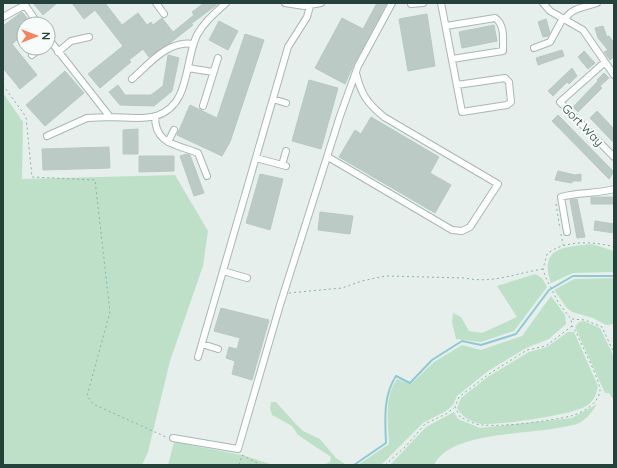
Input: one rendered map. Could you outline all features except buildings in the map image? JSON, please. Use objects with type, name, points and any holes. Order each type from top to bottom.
[{"type":"street","points":[[156,3],[164,14]]},
{"type":"street","points":[[46,136],[87,118],[155,116],[164,112],[179,98],[193,44],[207,20],[226,3]]},
{"type":"street","points":[[285,3],[298,6],[310,6],[322,3]]},
{"type":"street","points":[[174,438],[238,449],[284,291],[340,116],[356,73],[392,3]]},
{"type":"street","points":[[411,4],[423,3]]},
{"type":"street","points":[[441,3],[462,112],[507,105],[511,102],[509,82],[505,78],[457,85]]},
{"type":"street","points":[[543,3],[550,11],[583,30],[609,64],[614,75]]},
{"type":"street","points":[[534,48],[550,42],[564,19],[573,10],[597,3]]},
{"type":"street","points":[[3,17],[25,6],[32,16]]},
{"type":"street","points":[[198,357],[288,47],[307,17],[310,6]]},
{"type":"street","points":[[446,26],[495,18],[499,20],[502,30],[503,51],[452,59]]},
{"type":"street","points":[[295,35],[301,39]]},
{"type":"street","points":[[58,52],[71,41],[89,37]]},
{"type":"street","points":[[132,79],[169,48],[184,43],[193,44]]},
{"type":"street","points":[[56,49],[110,117]]},
{"type":"street","points":[[203,106],[218,58]]},
{"type":"street","name":"Gort Way","points":[[609,64],[560,102],[614,157]]},
{"type":"street","points":[[188,68],[214,72]]},
{"type":"street","points":[[328,157],[383,191],[452,230],[462,232],[470,227],[498,184],[384,117],[369,105],[360,89],[356,73]]},
{"type":"street","points":[[273,99],[286,103]]},
{"type":"street","points":[[155,116],[155,127],[159,136],[168,142],[198,153],[207,176]]},
{"type":"street","points":[[168,142],[174,130]]},
{"type":"street","points":[[256,158],[284,165],[286,151]]},
{"type":"street","points":[[567,232],[561,196],[574,193],[603,192],[614,189]]},
{"type":"street","points":[[223,271],[247,278]]},
{"type":"street","points":[[202,344],[218,349]]},
{"type":"path","points":[[3,85],[26,117],[32,177],[95,180],[110,312],[87,396],[93,404],[161,436],[174,438]]},
{"type":"path","points":[[455,407],[460,417],[481,426],[572,416],[587,409],[598,398],[600,391],[598,381],[572,326],[571,319],[558,302],[543,269],[547,254],[563,245],[595,243],[614,247]]},
{"type":"path","points":[[284,291],[290,294],[323,291],[385,276],[465,278],[475,280],[500,279],[543,269]]},
{"type":"path","points":[[571,319],[585,320],[602,327],[614,353]]},
{"type":"path","points":[[385,465],[406,446],[425,424],[446,414],[455,407],[459,397],[489,374],[528,350],[546,346],[572,326]]},
{"type":"path","points":[[239,465],[242,455],[261,465]]},
{"type":"green space","points":[[3,93],[23,122],[22,179],[175,175],[208,231],[203,266],[170,361],[148,452],[142,465],[3,465]]},
{"type":"green space","points":[[592,244],[614,251],[614,272],[573,273],[551,283],[548,271],[548,262],[556,251],[572,246]]},
{"type":"green space","points":[[535,274],[542,278],[547,287],[514,331],[481,342],[456,339],[452,322],[453,313],[461,317],[469,331],[482,333],[517,317],[497,286]]},
{"type":"green space","points":[[614,278],[614,324],[606,325],[593,318],[572,312],[567,308],[554,290],[574,279]]},
{"type":"green space","points":[[551,296],[565,315],[566,324],[549,339],[526,348],[488,371],[457,396],[453,405],[446,411],[423,423],[381,465],[358,465],[389,444],[388,402],[397,379],[411,384],[434,362],[462,345],[481,350],[522,336]]},
{"type":"green space","points":[[584,321],[600,328],[614,357],[614,400],[609,393],[605,393],[575,327],[579,322]]},
{"type":"green space","points":[[568,332],[574,332],[598,386],[595,396],[588,405],[580,409],[553,416],[491,424],[482,424],[471,421],[459,411],[457,408],[461,398],[489,376],[529,352],[547,347]]},
{"type":"green space","points":[[271,402],[276,402],[303,431],[320,439],[336,458],[345,464],[323,465],[330,462],[331,457],[298,435],[292,426],[272,415],[270,408]]},
{"type":"green space","points":[[597,404],[592,412],[581,422],[574,425],[473,440],[456,446],[443,454],[434,465],[390,465],[426,427],[454,412],[458,419],[480,428],[572,418]]},
{"type":"green space","points":[[174,442],[242,455],[273,465],[168,465]]},
{"type":"waterway","points":[[354,465],[386,443],[385,417],[387,400],[396,376],[410,383],[432,360],[462,341],[481,345],[516,334],[549,290],[573,276],[614,276]]}]
